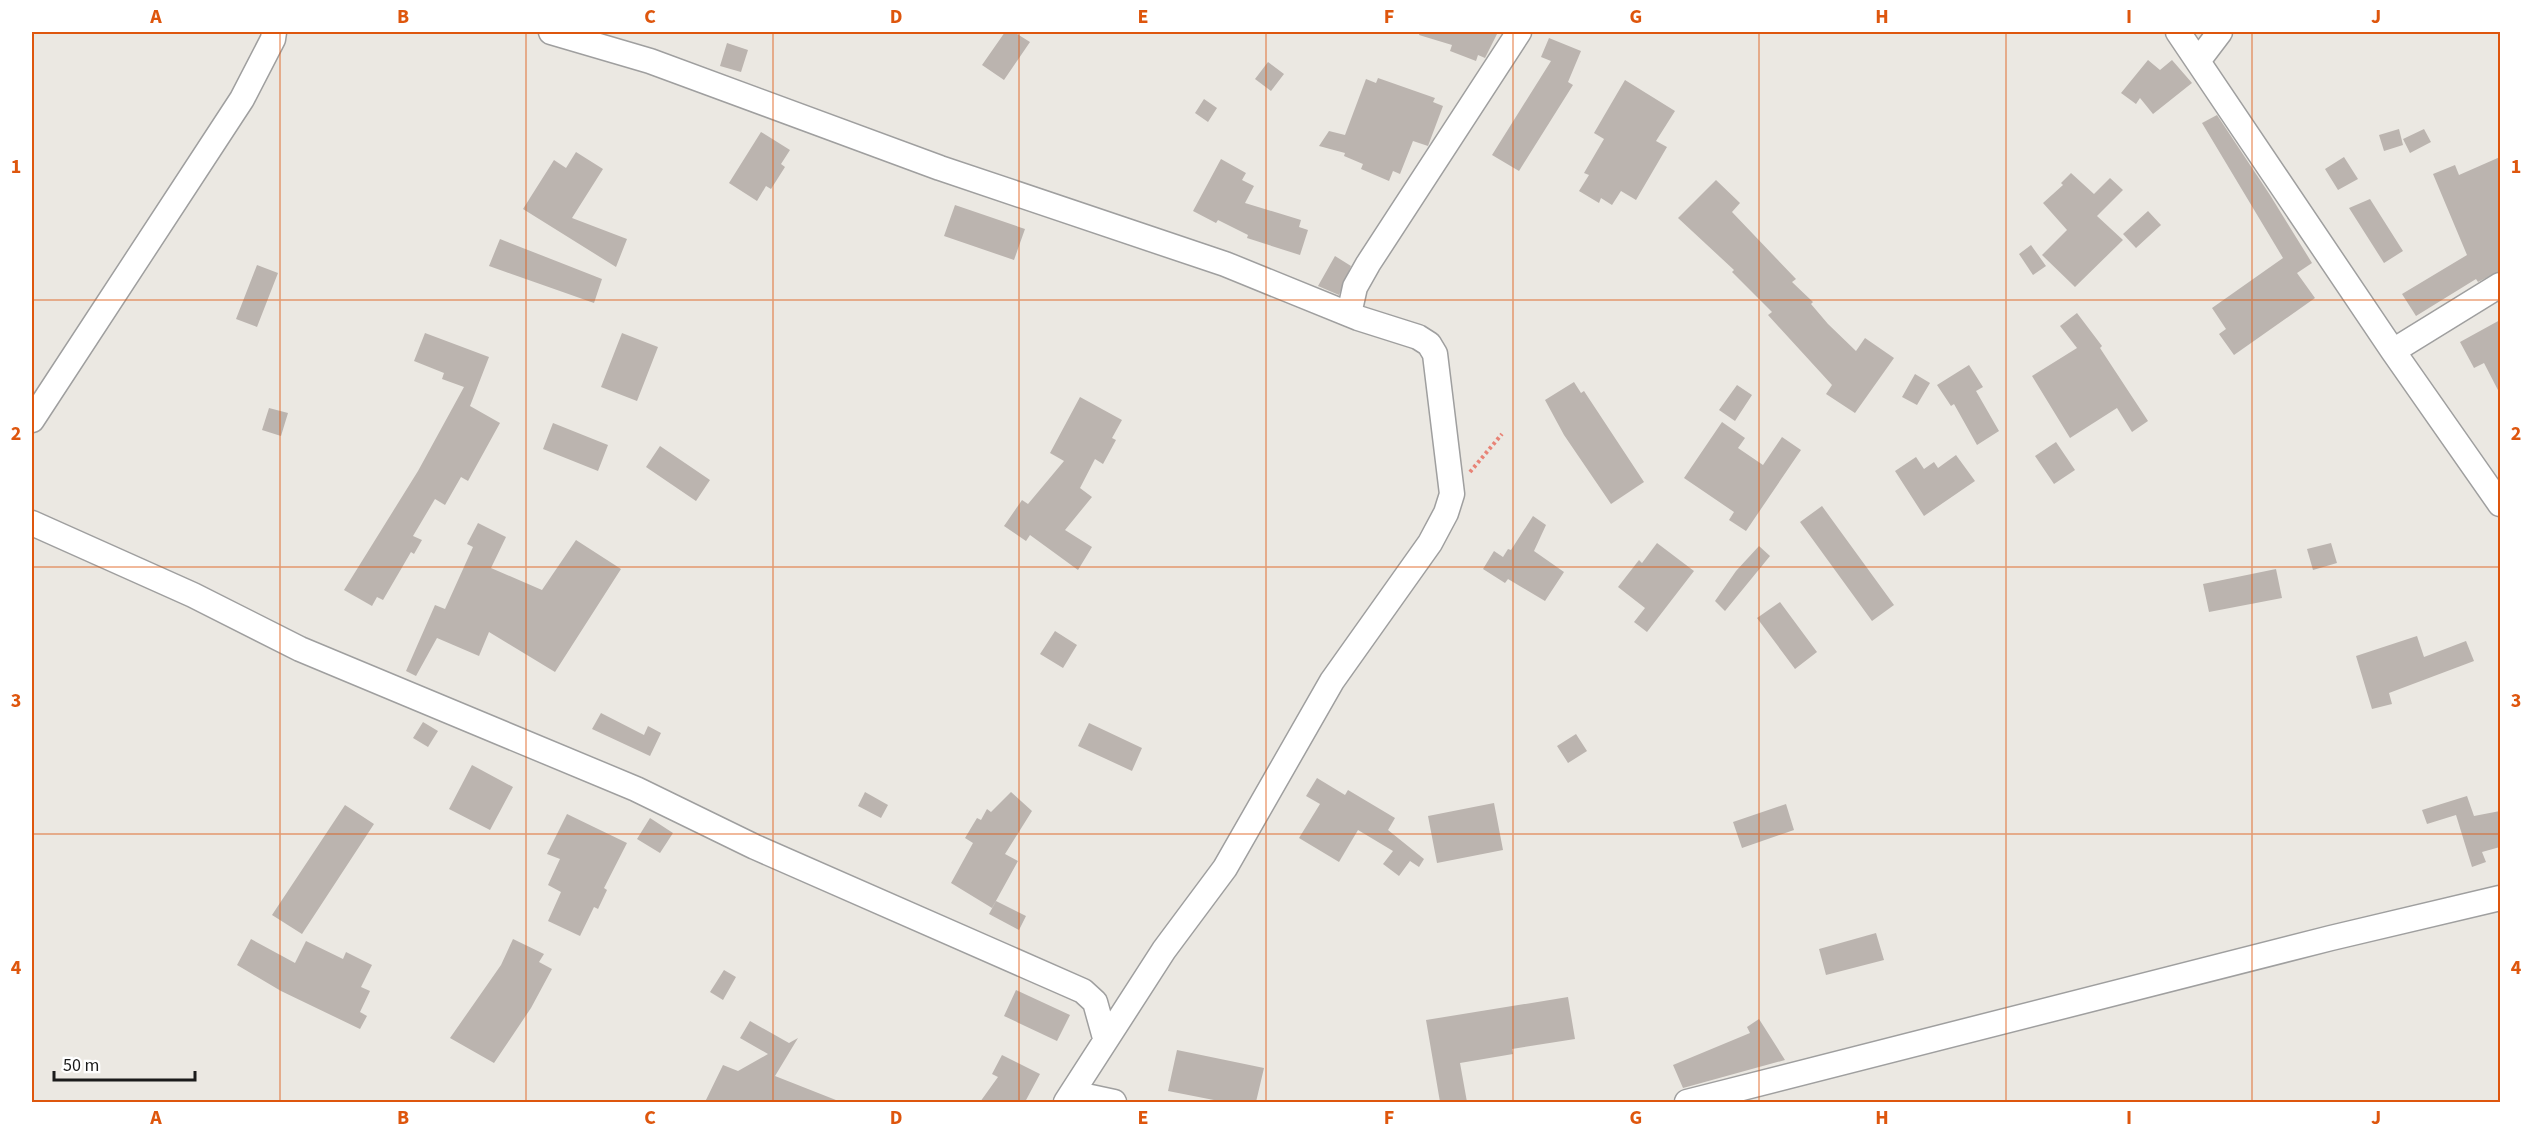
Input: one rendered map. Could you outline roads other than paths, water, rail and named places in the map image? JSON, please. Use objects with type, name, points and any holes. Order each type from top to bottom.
[{"type":"street","points":[[32,420],[242,99],[273,39],[274,32]]},
{"type":"street","points":[[551,32],[650,61],[940,168],[1225,264],[1349,314],[1418,337],[1429,344],[1435,354],[1452,494],[1446,513],[1430,543],[1332,681],[1225,868],[1190,912],[1105,1038],[1069,1098],[1114,1102]]},
{"type":"street","points":[[1349,314],[1355,287],[1368,264],[1519,32]]},
{"type":"street","points":[[2178,32],[2393,351],[2500,504]]},
{"type":"street","points":[[2198,61],[2220,32]]},
{"type":"street","points":[[2393,351],[2500,285]]},
{"type":"street","points":[[32,523],[193,595],[300,649],[636,789],[755,847],[1083,991],[1095,1002],[1105,1038]]},
{"type":"street","points":[[1687,1102],[2331,938],[2500,898]]}]
